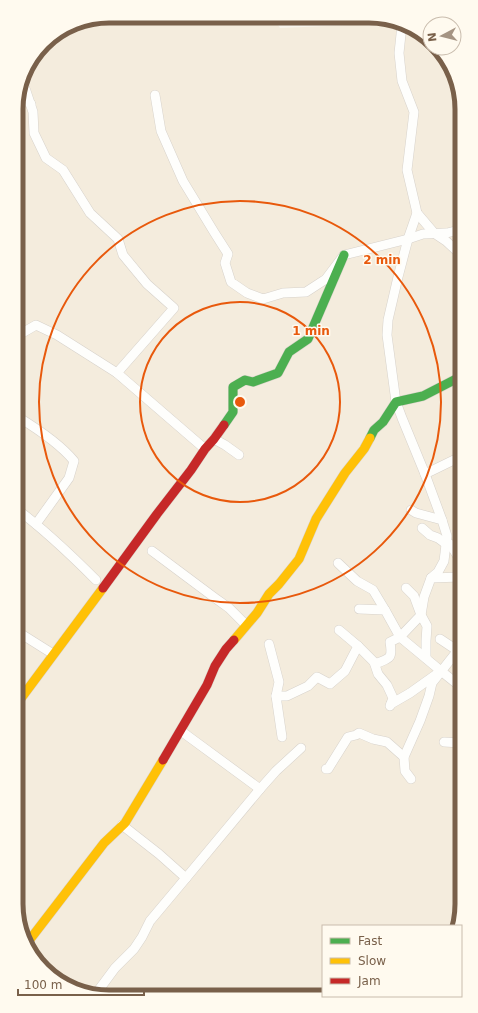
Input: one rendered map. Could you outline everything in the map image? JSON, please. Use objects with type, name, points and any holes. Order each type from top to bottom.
[{"type":"street","points":[[401,30],[399,53],[402,81],[414,112],[407,170],[417,213],[434,233],[455,249]]},
{"type":"street","points":[[25,90],[33,112],[34,133],[46,158],[63,170],[90,213],[118,239],[123,255],[147,284],[174,308],[117,373]]},
{"type":"street","points":[[155,95],[161,131],[183,181],[228,254],[225,263],[231,282],[247,293],[263,299],[283,293],[306,292],[326,278],[344,255],[423,234],[447,233],[455,231]]},
{"type":"street","points":[[24,99],[30,104]]},
{"type":"street","points":[[375,664],[388,659],[392,652],[390,642],[400,637],[421,615],[424,597],[431,578],[438,572],[444,561],[447,536],[425,474],[396,402],[388,342],[387,326],[389,314],[408,239],[417,213]]},
{"type":"street","points":[[23,695],[191,470],[205,449],[214,439],[232,412],[233,387],[245,380],[253,382],[278,373],[289,352],[308,339],[344,255]]},
{"type":"street","points":[[23,333],[36,325],[58,335],[117,373],[205,449]]},
{"type":"street","points":[[31,938],[104,843],[122,825],[181,731],[207,685],[215,666],[226,649],[257,613],[269,594],[299,559],[316,519],[345,473],[364,449],[374,430],[383,422],[396,402],[423,396],[455,380]]},
{"type":"street","points":[[23,421],[65,451],[74,461],[69,478],[36,524]]},
{"type":"street","points":[[214,439],[239,455]]},
{"type":"street","points":[[425,474],[455,459]]},
{"type":"street","points":[[411,510],[416,513],[442,520]]},
{"type":"street","points":[[23,514],[70,554],[96,580]]},
{"type":"street","points":[[422,528],[446,544],[450,544],[455,552]]},
{"type":"street","points":[[152,551],[230,608],[246,625]]},
{"type":"street","points":[[338,564],[357,581],[373,590],[400,637],[455,682]]},
{"type":"street","points":[[431,578],[455,577]]},
{"type":"street","points":[[406,588],[414,596],[427,626],[426,658]]},
{"type":"street","points":[[358,609],[385,610]]},
{"type":"street","points":[[339,630],[374,662],[378,674],[387,685],[393,698],[391,705],[441,670]]},
{"type":"street","points":[[23,635],[53,654]]},
{"type":"street","points":[[440,639],[455,648]]},
{"type":"street","points":[[270,644],[279,682],[276,696],[282,737]]},
{"type":"street","points":[[276,696],[287,696],[308,686],[317,677],[330,684],[345,671],[358,646]]},
{"type":"street","points":[[411,779],[404,771],[404,757],[420,721],[432,683],[441,670],[455,655]]},
{"type":"street","points":[[181,731],[260,789]]},
{"type":"street","points":[[326,769],[328,770],[348,737],[359,733],[373,739],[386,742],[404,757]]},
{"type":"street","points":[[444,742],[455,743]]},
{"type":"street","points":[[99,989],[115,968],[134,949],[150,921],[260,789],[301,748]]},
{"type":"street","points":[[122,825],[159,854],[186,878]]},
{"type":"shaded area","points":[[109,23],[277,23],[280,28],[378,24],[407,32],[422,42],[422,56],[436,56],[443,66],[452,87],[455,109],[455,909],[452,925],[322,925],[322,990],[104,990],[93,988],[71,981],[48,965],[35,947],[30,937],[26,926],[23,904],[23,104],[26,87],[32,71],[48,48],[71,32],[93,25]]},
{"type":"traffic: fast","points":[[224,425],[233,412],[233,387],[245,380],[253,382],[278,373],[289,352],[308,339],[344,255]]},
{"type":"traffic: fast","points":[[370,438],[374,430],[383,422],[396,402],[423,396],[455,380]]},
{"type":"traffic: slow","points":[[234,640],[257,613],[269,594],[299,559],[316,519],[345,473],[364,449],[370,438]]},
{"type":"traffic: slow","points":[[23,696],[103,588]]},
{"type":"traffic: slow","points":[[31,938],[104,843],[125,823],[163,760]]},
{"type":"traffic: jam","points":[[103,588],[224,425]]},
{"type":"traffic: jam","points":[[163,760],[207,685],[215,666],[234,640]]}]
